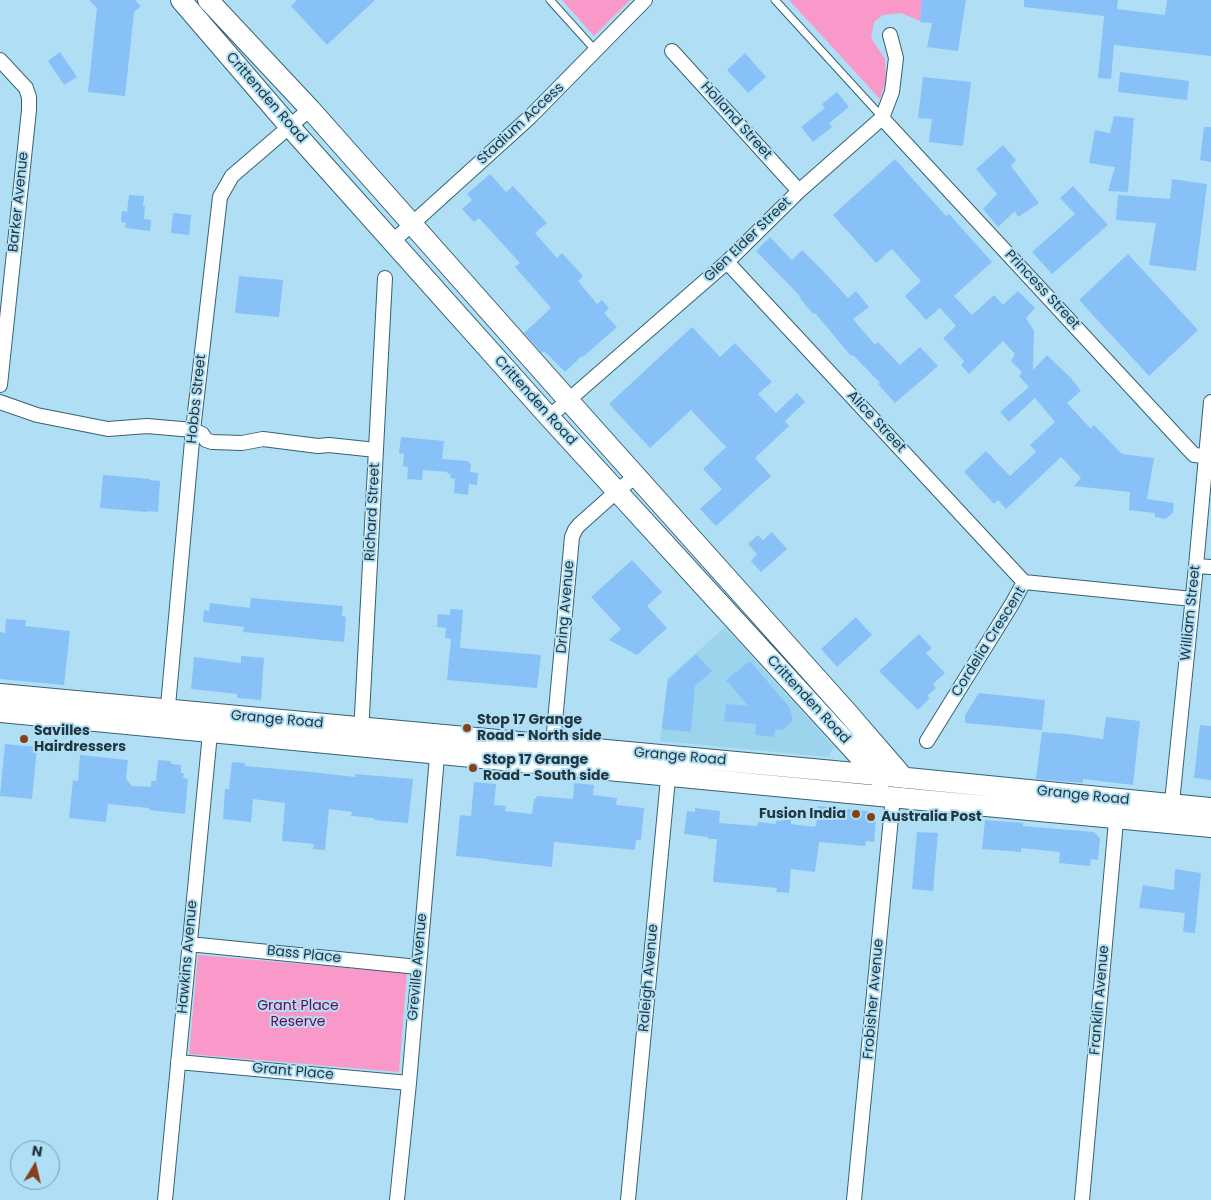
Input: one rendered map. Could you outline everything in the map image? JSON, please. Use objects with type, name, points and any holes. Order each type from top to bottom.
[{"type":"main road","name":"Crittenden Road","points":[[181,0],[392,242],[616,492],[877,775],[893,798]]},
{"type":"main road","name":"Crittenden Road","points":[[208,0],[310,109],[836,699],[904,778]]},
{"type":"main road","name":"Grange Road","points":[[0,694],[167,719]]},
{"type":"main road","name":"Grange Road","points":[[0,712],[167,719],[438,744],[669,766],[893,798],[1117,809],[1170,814],[1211,827]]},
{"type":"main road","points":[[827,771],[846,759],[847,743]]},
{"type":"main road","name":"Grange Road","points":[[669,766],[827,771],[877,775],[1117,809]]},
{"type":"main road","points":[[893,798],[904,778]]},
{"type":"main road","name":"Grange Road","points":[[1170,814],[1211,808]]},
{"type":"street","name":"Stadium Access","points":[[392,242],[530,117],[645,0]]},
{"type":"street","name":"Glen Elder Street","points":[[549,417],[728,262],[800,191],[882,118],[892,92],[896,58],[890,35]]},
{"type":"street","name":"Holland Street","points":[[672,50],[800,191]]},
{"type":"street","name":"Barker Avenue","points":[[0,60],[26,88],[29,97],[0,385]]},
{"type":"street","name":"Hobbs Street","points":[[167,719],[193,430],[220,197],[232,176],[310,109]]},
{"type":"street","name":"Princess Street","points":[[882,118],[1194,455],[1205,456]]},
{"type":"street","name":"Alice Street","points":[[728,262],[1024,582]]},
{"type":"street","name":"Richard Street","points":[[361,737],[385,278]]},
{"type":"street","points":[[0,402],[36,415],[108,429],[147,426],[193,430],[202,434],[206,440],[212,442],[242,443],[263,439],[318,446],[329,445],[376,450]]},
{"type":"street","name":"William Street","points":[[1170,814],[1211,402]]},
{"type":"street","name":"Dring Avenue","points":[[551,755],[572,537],[579,525],[636,476]]},
{"type":"street","points":[[1196,566],[1211,567]]},
{"type":"street","name":"Cordelia Crescent","points":[[927,741],[1024,582],[1192,599]]},
{"type":"street","name":"Hawkins Avenue","points":[[165,1200],[211,723]]},
{"type":"street","name":"Greville Avenue","points":[[397,1200],[438,744]]},
{"type":"street","name":"Raleigh Avenue","points":[[628,1200],[669,766]]},
{"type":"street","name":"Frobisher Avenue","points":[[854,1200],[893,798]]},
{"type":"street","name":"Franklin Avenue","points":[[1082,1200],[1117,809]]},
{"type":"street","name":"Bass Place","points":[[189,944],[418,967]]},
{"type":"street","name":"Grant Place","points":[[178,1062],[409,1083]]},
{"type":"lane","points":[[550,0],[596,51]]},
{"type":"lane","points":[[775,0],[882,118]]},
{"type":"shaded area","points":[[725,627],[834,747],[829,757],[660,741],[667,679]]},
{"type":"green space","points":[[562,0],[630,0],[594,36]]},
{"type":"green space","points":[[789,0],[922,0],[920,21],[901,13],[883,15],[874,22],[871,38],[885,59],[886,80],[880,99]]},
{"type":"green space","name":"Grant Place Reserve","points":[[198,955],[407,973],[399,1072],[189,1054]]},
{"type":"building","points":[[89,0],[135,0],[141,6],[134,12],[125,96],[88,92],[97,8]]},
{"type":"building","points":[[297,0],[375,0],[327,45],[291,6]]},
{"type":"building","points":[[922,0],[966,0],[958,51],[927,47],[932,23],[920,22]]},
{"type":"building","points":[[1024,0],[1118,0],[1117,9],[1165,15],[1167,0],[1211,0],[1211,56],[1114,45],[1111,79],[1098,78],[1104,16],[1024,7]]},
{"type":"building","points":[[60,52],[77,77],[64,85],[48,61]]},
{"type":"building","points":[[745,53],[766,77],[748,93],[727,70]]},
{"type":"building","points":[[1120,72],[1189,81],[1187,100],[1118,92]]},
{"type":"building","points":[[923,77],[971,82],[963,146],[929,142],[932,119],[918,118]]},
{"type":"building","points":[[837,92],[849,107],[829,123],[832,127],[813,142],[801,127],[825,108],[822,104]]},
{"type":"building","points":[[1114,116],[1134,118],[1128,192],[1108,191],[1115,167],[1089,163],[1095,130],[1110,133]]},
{"type":"building","points":[[1204,127],[1211,127],[1211,162],[1200,160]]},
{"type":"building","points":[[1003,145],[1016,160],[1011,166],[1039,203],[1018,217],[1015,211],[998,227],[983,209],[997,194],[976,169]]},
{"type":"building","points":[[895,159],[946,216],[949,214],[992,262],[954,296],[972,315],[994,295],[1003,305],[1018,291],[1035,308],[1026,318],[1034,331],[1033,370],[1047,355],[1071,378],[1081,391],[1067,403],[1091,429],[1094,425],[1122,454],[1154,458],[1147,499],[1174,503],[1173,513],[1165,519],[1155,517],[1155,513],[1129,510],[1130,492],[1074,486],[1081,478],[1061,457],[1006,509],[998,500],[994,504],[964,472],[986,451],[1010,476],[1036,452],[1030,445],[1055,422],[1035,398],[1009,422],[1000,412],[1029,387],[1019,376],[1022,372],[1011,361],[1015,354],[1003,341],[969,374],[961,365],[964,361],[943,338],[956,326],[940,308],[926,320],[905,296],[921,281],[892,249],[876,263],[833,215]]},
{"type":"building","points":[[490,174],[506,192],[513,186],[547,223],[535,233],[557,258],[562,253],[583,276],[578,281],[597,304],[602,300],[609,308],[604,313],[617,327],[565,372],[544,351],[542,353],[524,333],[551,308],[515,267],[520,263],[479,218],[474,222],[462,209],[472,200],[467,194]]},
{"type":"building","points":[[1172,179],[1207,184],[1196,271],[1149,265],[1156,223],[1116,220],[1118,195],[1170,199]]},
{"type":"building","points":[[1073,186],[1108,225],[1052,274],[1032,252],[1075,214],[1060,198]]},
{"type":"building","points":[[129,195],[144,196],[144,219],[151,220],[150,231],[125,228],[126,223],[121,222],[122,211],[127,212]]},
{"type":"building","points":[[173,213],[191,215],[189,235],[171,233]]},
{"type":"building","points":[[770,237],[792,260],[802,250],[848,298],[856,291],[869,307],[853,319],[875,345],[878,342],[900,365],[920,347],[938,366],[895,403],[878,384],[880,383],[853,355],[851,356],[815,313],[813,314],[800,296],[756,251]]},
{"type":"building","points":[[1128,254],[1198,330],[1149,376],[1079,300]]},
{"type":"building","points":[[239,276],[283,280],[279,317],[235,313]]},
{"type":"building","points":[[692,327],[720,357],[735,343],[772,382],[758,394],[776,413],[797,393],[805,402],[785,421],[789,426],[755,458],[771,476],[716,526],[700,509],[722,489],[703,469],[726,447],[691,410],[650,448],[609,404]]},
{"type":"building","points":[[401,437],[444,441],[442,459],[468,461],[471,465],[470,472],[478,473],[477,485],[469,484],[468,495],[454,493],[455,479],[450,478],[451,474],[447,474],[448,472],[423,470],[422,480],[407,479],[408,467],[403,466],[404,454],[399,453]]},
{"type":"building","points":[[103,475],[160,481],[158,512],[100,508]]},
{"type":"building","points":[[772,532],[787,549],[761,572],[751,561],[757,554],[748,544],[758,535],[763,540]]},
{"type":"building","points":[[632,560],[662,592],[647,606],[667,628],[637,655],[609,640],[621,629],[591,597]]},
{"type":"building","points":[[251,598],[343,606],[342,616],[346,617],[344,642],[243,632],[244,627],[203,622],[204,610],[209,611],[210,603],[250,608]]},
{"type":"building","points":[[450,609],[463,610],[460,648],[541,655],[537,688],[447,680],[451,639],[445,638],[446,628],[437,627],[438,614],[450,615]]},
{"type":"building","points":[[856,617],[872,635],[837,667],[821,649]]},
{"type":"building","points":[[6,619],[26,620],[25,626],[70,631],[64,685],[0,679],[0,632],[5,633]]},
{"type":"building","points":[[919,634],[932,648],[926,653],[945,673],[933,684],[936,688],[927,696],[930,698],[918,710],[879,671]]},
{"type":"building","points":[[696,654],[712,671],[695,686],[691,732],[662,729],[668,680]]},
{"type":"building","points":[[241,656],[264,658],[261,700],[237,698],[237,694],[191,689],[194,657],[241,663]]},
{"type":"building","points":[[750,661],[789,707],[793,720],[782,730],[775,729],[774,737],[755,735],[756,724],[724,721],[726,704],[748,706],[726,680]]},
{"type":"building","points":[[979,693],[1045,700],[1042,730],[965,723],[965,715]]},
{"type":"building","points":[[1106,717],[1140,721],[1133,785],[1083,779],[1083,783],[1036,779],[1042,732],[1103,739]]},
{"type":"building","points":[[1200,725],[1211,726],[1211,780],[1194,778]]},
{"type":"building","points":[[5,744],[37,747],[32,799],[0,796]]},
{"type":"building","points":[[80,755],[128,760],[126,779],[132,786],[151,787],[151,781],[156,781],[158,760],[171,761],[171,764],[181,765],[181,773],[184,773],[183,778],[188,779],[185,814],[108,804],[106,822],[69,818],[73,780],[78,781]]},
{"type":"building","points":[[232,762],[245,763],[245,766],[355,777],[355,774],[413,779],[408,823],[351,816],[352,812],[329,809],[325,850],[313,849],[314,844],[282,841],[285,803],[253,799],[251,822],[223,819],[225,789],[229,789]]},
{"type":"building","points":[[474,782],[496,784],[494,805],[506,806],[505,811],[532,814],[534,799],[537,796],[573,799],[574,783],[594,785],[593,795],[617,798],[616,805],[644,808],[641,840],[636,840],[635,850],[554,842],[552,867],[456,856],[460,815],[471,816]]},
{"type":"building","points":[[818,806],[868,811],[876,818],[874,842],[866,841],[865,846],[819,842],[815,872],[791,869],[789,893],[776,892],[777,888],[713,882],[717,839],[684,834],[687,811],[695,812],[695,808],[720,811],[719,823],[757,826],[758,822],[776,824],[776,821],[791,819],[791,824],[814,827],[816,826]]},
{"type":"building","points":[[985,820],[1023,823],[1023,826],[1094,832],[1100,839],[1098,860],[1091,859],[1090,866],[1059,863],[1060,852],[1021,848],[1021,852],[982,849]]},
{"type":"building","points":[[917,832],[938,833],[933,891],[912,889]]},
{"type":"building","points":[[1175,869],[1201,873],[1195,933],[1183,932],[1185,913],[1139,908],[1143,885],[1174,890]]},
{"type":"place","name":"Stop 17 Grange Road - North side","points":[[467,728]]},
{"type":"place","name":"Savilles Hairdressers","points":[[24,739]]},
{"type":"place","name":"Stop 17 Grange Road - South side","points":[[473,768]]},
{"type":"place","name":"Fusion India","points":[[856,814]]},
{"type":"place","name":"Australia Post","points":[[871,817]]}]
